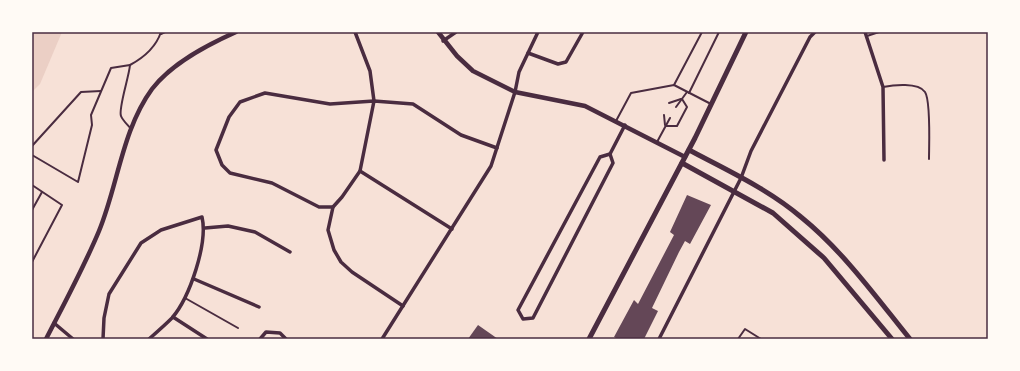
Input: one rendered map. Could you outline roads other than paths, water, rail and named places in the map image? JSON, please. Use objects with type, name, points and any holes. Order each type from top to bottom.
[{"type":"main road","points":[[589,339],[689,150],[746,32]]},
{"type":"main road","points":[[689,150],[774,196],[801,216],[825,238],[910,339]]},
{"type":"main road","points":[[682,163],[773,213],[824,258],[892,339]]},
{"type":"street","points":[[46,339],[99,230],[134,122],[152,90],[172,69],[214,42],[236,32]]},
{"type":"street","points":[[355,32],[370,71],[374,101],[360,171],[342,198],[333,207],[328,230],[334,250],[341,262],[352,272],[403,306]]},
{"type":"street","points":[[438,32],[443,41],[472,71],[515,92],[585,106],[625,125],[685,157]]},
{"type":"street","points":[[443,41],[456,32]]},
{"type":"street","points":[[382,339],[491,166],[515,92],[519,72],[538,32]]},
{"type":"street","points":[[528,53],[558,64],[566,62],[583,32]]},
{"type":"street","points":[[659,339],[741,178],[751,151],[810,37],[815,32]]},
{"type":"street","points":[[865,34],[883,86],[884,160]]},
{"type":"street","points":[[333,207],[319,207],[272,183],[230,173],[222,165],[216,150],[221,133],[229,117],[240,102],[265,93],[330,104],[374,101],[413,104],[461,135],[497,148]]},
{"type":"street","points":[[610,154],[600,156],[518,310],[523,320],[533,318],[613,163],[610,154],[625,125]]},
{"type":"street","points":[[360,171],[452,229]]},
{"type":"street","points":[[103,339],[104,318],[109,294],[141,243],[161,230],[202,217],[205,228],[194,279],[173,317],[149,339]]},
{"type":"street","points":[[205,228],[228,226],[255,232],[290,252]]},
{"type":"street","points":[[194,279],[259,307]]},
{"type":"street","points":[[173,317],[207,339]]},
{"type":"street","points":[[54,324],[73,339]]},
{"type":"street","points":[[260,339],[266,332],[280,334],[286,339]]},
{"type":"lane","points":[[32,155],[78,182],[92,125],[91,115],[111,68],[130,66],[141,59],[161,34],[165,32]]},
{"type":"lane","points":[[674,85],[702,32]]},
{"type":"lane","points":[[676,107],[688,92],[718,32]]},
{"type":"lane","points":[[865,34],[880,32]]},
{"type":"lane","points":[[130,66],[129,77],[121,104],[120,116],[131,130]]},
{"type":"lane","points":[[616,121],[631,93],[674,85],[711,104]]},
{"type":"lane","points":[[883,86],[905,85],[922,89],[925,92],[928,104],[929,159]]},
{"type":"lane","points":[[32,146],[81,92],[101,91]]},
{"type":"lane","points":[[669,103],[682,99]]},
{"type":"lane","points":[[666,126],[677,126],[686,107],[682,99]]},
{"type":"lane","points":[[664,115],[666,126]]},
{"type":"lane","points":[[657,142],[670,118]]},
{"type":"lane","points":[[32,185],[62,206],[32,262]]},
{"type":"lane","points":[[32,210],[42,192]]},
{"type":"lane","points":[[184,298],[238,328]]},
{"type":"lane","points":[[738,339],[744,329],[762,339]]}]
